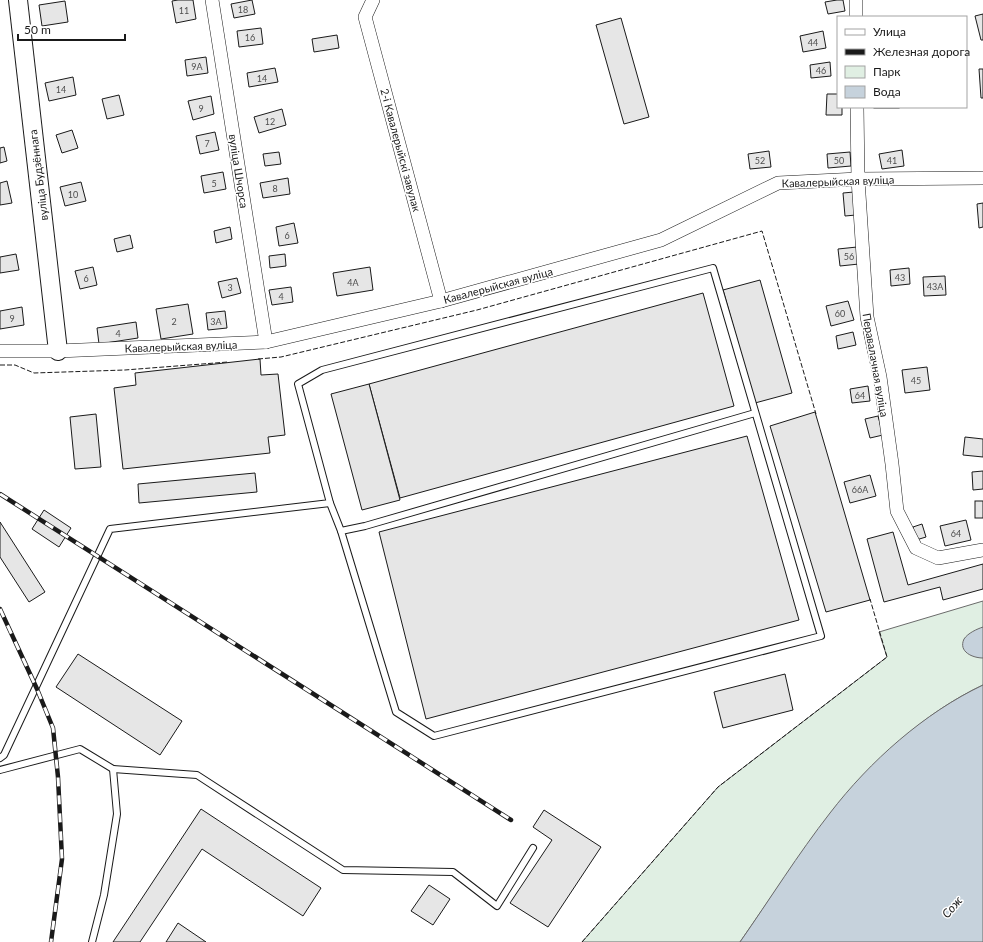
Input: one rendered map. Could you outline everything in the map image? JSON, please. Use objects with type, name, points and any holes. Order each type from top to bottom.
[{"type":"street","name":"вуліца Будзённага","points":[[18,0],[58,351]]},
{"type":"street","name":"вуліца Шчорса","points":[[212,0],[266,342]]},
{"type":"street","name":"2-і Кавалерыйскі завулак","points":[[372,0],[365,18],[441,301]]},
{"type":"street","points":[[856,0],[856,16]]},
{"type":"street","name":"Перавалачная вуліца","points":[[857,108],[858,179],[866,317],[880,377],[892,464],[896,511],[916,548],[938,558],[983,550]]},
{"type":"street","name":"Кавалерыйская вуліца","points":[[0,351],[58,351],[266,342],[441,301],[661,240],[778,183],[858,179],[983,178]]},
{"type":"lane","points":[[713,268],[821,636],[434,736],[396,712],[341,531],[330,503],[298,384],[322,370],[713,268]]},
{"type":"lane","points":[[341,531],[373,524],[755,413]]},
{"type":"lane","points":[[0,758],[4,755],[110,529],[330,503]]},
{"type":"lane","points":[[0,770],[80,749],[113,769],[197,775],[343,870],[453,872],[497,906],[533,848]]},
{"type":"lane","points":[[92,942],[104,895],[117,814],[113,769]]},
{"type":"green space","points":[[983,601],[983,685],[944,707],[908,734],[875,764],[845,797],[817,832],[740,942],[582,942],[718,787],[887,657],[879,632]]},
{"type":"water","points":[[983,627],[983,658],[975,657],[965,651],[963,647],[964,639],[975,630]]},
{"type":"water","name":"Сож","points":[[983,685],[983,942],[740,942],[795,860],[830,813],[862,775],[899,740],[919,724],[961,696]]},
{"type":"building","points":[[193,0],[196,19],[176,23],[172,1]]},
{"type":"building","points":[[252,0],[255,14],[234,18],[231,4]]},
{"type":"building","points":[[843,0],[845,11],[828,14],[825,2]]},
{"type":"building","points":[[65,1],[68,22],[42,26],[39,5]]},
{"type":"building","points":[[983,14],[983,40],[981,40],[975,16]]},
{"type":"building","points":[[621,18],[649,117],[624,124],[596,25]]},
{"type":"building","points":[[261,28],[263,44],[239,47],[237,31]]},
{"type":"building","points":[[823,31],[826,48],[803,52],[800,36]]},
{"type":"building","points":[[337,35],[339,48],[314,52],[312,39]]},
{"type":"building","points":[[206,57],[208,73],[187,76],[185,60]]},
{"type":"building","points":[[830,62],[831,76],[811,78],[810,65]]},
{"type":"building","points":[[275,68],[278,82],[249,87],[247,73]]},
{"type":"building","points":[[979,69],[983,69],[983,98],[981,98]]},
{"type":"building","points":[[73,77],[76,95],[49,101],[45,83]]},
{"type":"building","points":[[827,94],[837,94],[837,108],[842,108],[842,115],[826,115]]},
{"type":"building","points":[[119,95],[124,115],[107,119],[102,99]]},
{"type":"building","points":[[211,96],[214,114],[193,120],[188,101]]},
{"type":"building","points":[[282,109],[286,125],[259,133],[254,117]]},
{"type":"building","points":[[72,130],[78,148],[62,153],[56,135]]},
{"type":"building","points":[[215,132],[219,150],[200,154],[196,136]]},
{"type":"building","points":[[4,147],[7,161],[0,163],[0,148]]},
{"type":"building","points":[[902,150],[904,166],[882,169],[879,154]]},
{"type":"building","points":[[769,151],[771,167],[750,169],[748,154]]},
{"type":"building","points":[[279,152],[281,164],[265,166],[263,154]]},
{"type":"building","points":[[850,152],[851,166],[828,168],[827,154]]},
{"type":"building","points":[[223,172],[226,189],[204,193],[201,176]]},
{"type":"building","points":[[288,178],[290,194],[263,198],[260,183]]},
{"type":"building","points":[[7,181],[12,203],[0,205],[0,183]]},
{"type":"building","points":[[81,182],[86,201],[65,206],[60,187]]},
{"type":"building","points":[[854,192],[856,215],[845,216],[843,193]]},
{"type":"building","points":[[983,203],[983,227],[979,228],[977,204]]},
{"type":"building","points":[[294,223],[298,243],[279,246],[276,227]]},
{"type":"building","points":[[230,227],[232,239],[216,243],[214,231]]},
{"type":"building","points":[[130,235],[133,248],[117,252],[114,239]]},
{"type":"building","points":[[857,247],[859,264],[840,266],[838,249]]},
{"type":"building","points":[[16,254],[19,270],[0,273],[0,257]]},
{"type":"building","points":[[285,254],[286,266],[270,268],[269,256]]},
{"type":"building","points":[[93,267],[97,285],[80,289],[75,271]]},
{"type":"building","points":[[370,267],[373,290],[337,296],[333,273]]},
{"type":"building","points":[[909,268],[910,284],[891,286],[890,270]]},
{"type":"building","points":[[945,276],[946,295],[924,296],[923,277]]},
{"type":"building","points":[[237,278],[241,293],[222,298],[218,282]]},
{"type":"building","points":[[760,280],[792,393],[755,403],[723,290]]},
{"type":"building","points":[[291,287],[293,302],[272,305],[269,290]]},
{"type":"building","points":[[703,293],[734,406],[400,498],[369,384]]},
{"type":"building","points":[[848,301],[854,320],[831,326],[826,306]]},
{"type":"building","points":[[188,304],[193,334],[161,339],[156,309]]},
{"type":"building","points":[[22,307],[24,325],[0,329],[0,311]]},
{"type":"building","points":[[225,311],[227,328],[208,330],[206,313]]},
{"type":"building","points":[[136,322],[138,338],[99,344],[97,328]]},
{"type":"building","points":[[853,332],[856,345],[838,349],[836,336]]},
{"type":"building","points":[[260,359],[261,375],[278,374],[285,435],[268,437],[270,453],[123,469],[114,388],[136,385],[135,373]]},
{"type":"building","points":[[927,367],[930,390],[905,393],[902,370]]},
{"type":"building","points":[[369,384],[400,500],[362,510],[331,394]]},
{"type":"building","points":[[868,386],[870,401],[852,403],[850,389]]},
{"type":"building","points":[[815,412],[870,600],[826,612],[770,426]]},
{"type":"building","points":[[96,414],[101,467],[75,469],[70,417]]},
{"type":"building","points":[[878,416],[883,435],[870,438],[865,419]]},
{"type":"building","points":[[747,436],[799,620],[426,719],[379,532]]},
{"type":"building","points":[[965,437],[983,439],[983,457],[963,455]]},
{"type":"building","points":[[983,471],[983,489],[973,490],[972,472]]},
{"type":"building","points":[[255,473],[257,492],[139,503],[138,484]]},
{"type":"building","points":[[870,475],[876,496],[850,503],[844,482]]},
{"type":"building","points":[[975,501],[983,501],[983,518],[975,518]]},
{"type":"building","points":[[44,510],[71,528],[59,547],[32,529]]},
{"type":"building","points":[[966,520],[971,540],[945,546],[940,526]]},
{"type":"building","points":[[0,522],[45,592],[29,602],[0,557]]},
{"type":"building","points":[[922,524],[926,537],[916,540],[913,527]]},
{"type":"building","points":[[893,532],[908,585],[983,564],[983,589],[943,600],[940,587],[884,602],[867,539]]},
{"type":"building","points":[[78,654],[182,721],[160,755],[56,687]]},
{"type":"building","points":[[785,674],[793,710],[723,728],[714,692]]},
{"type":"building","points":[[201,809],[321,888],[303,916],[202,849],[140,942],[113,942]]},
{"type":"building","points":[[544,810],[601,847],[548,927],[510,903],[552,840],[533,827]]},
{"type":"building","points":[[429,885],[450,899],[433,925],[411,911]]},
{"type":"building","points":[[178,923],[206,942],[166,942]]},
{"type":"railway","points":[[0,494],[511,820]]},
{"type":"railway","points":[[0,609],[37,689],[53,728],[58,777],[62,859],[51,942]]},
{"type":"fence","points":[[258,359],[281,357],[477,310],[762,231],[816,414]]},
{"type":"fence","points":[[0,365],[15,365],[34,373],[125,370],[228,362]]},
{"type":"fence","points":[[582,942],[718,787],[887,657],[870,599]]}]
